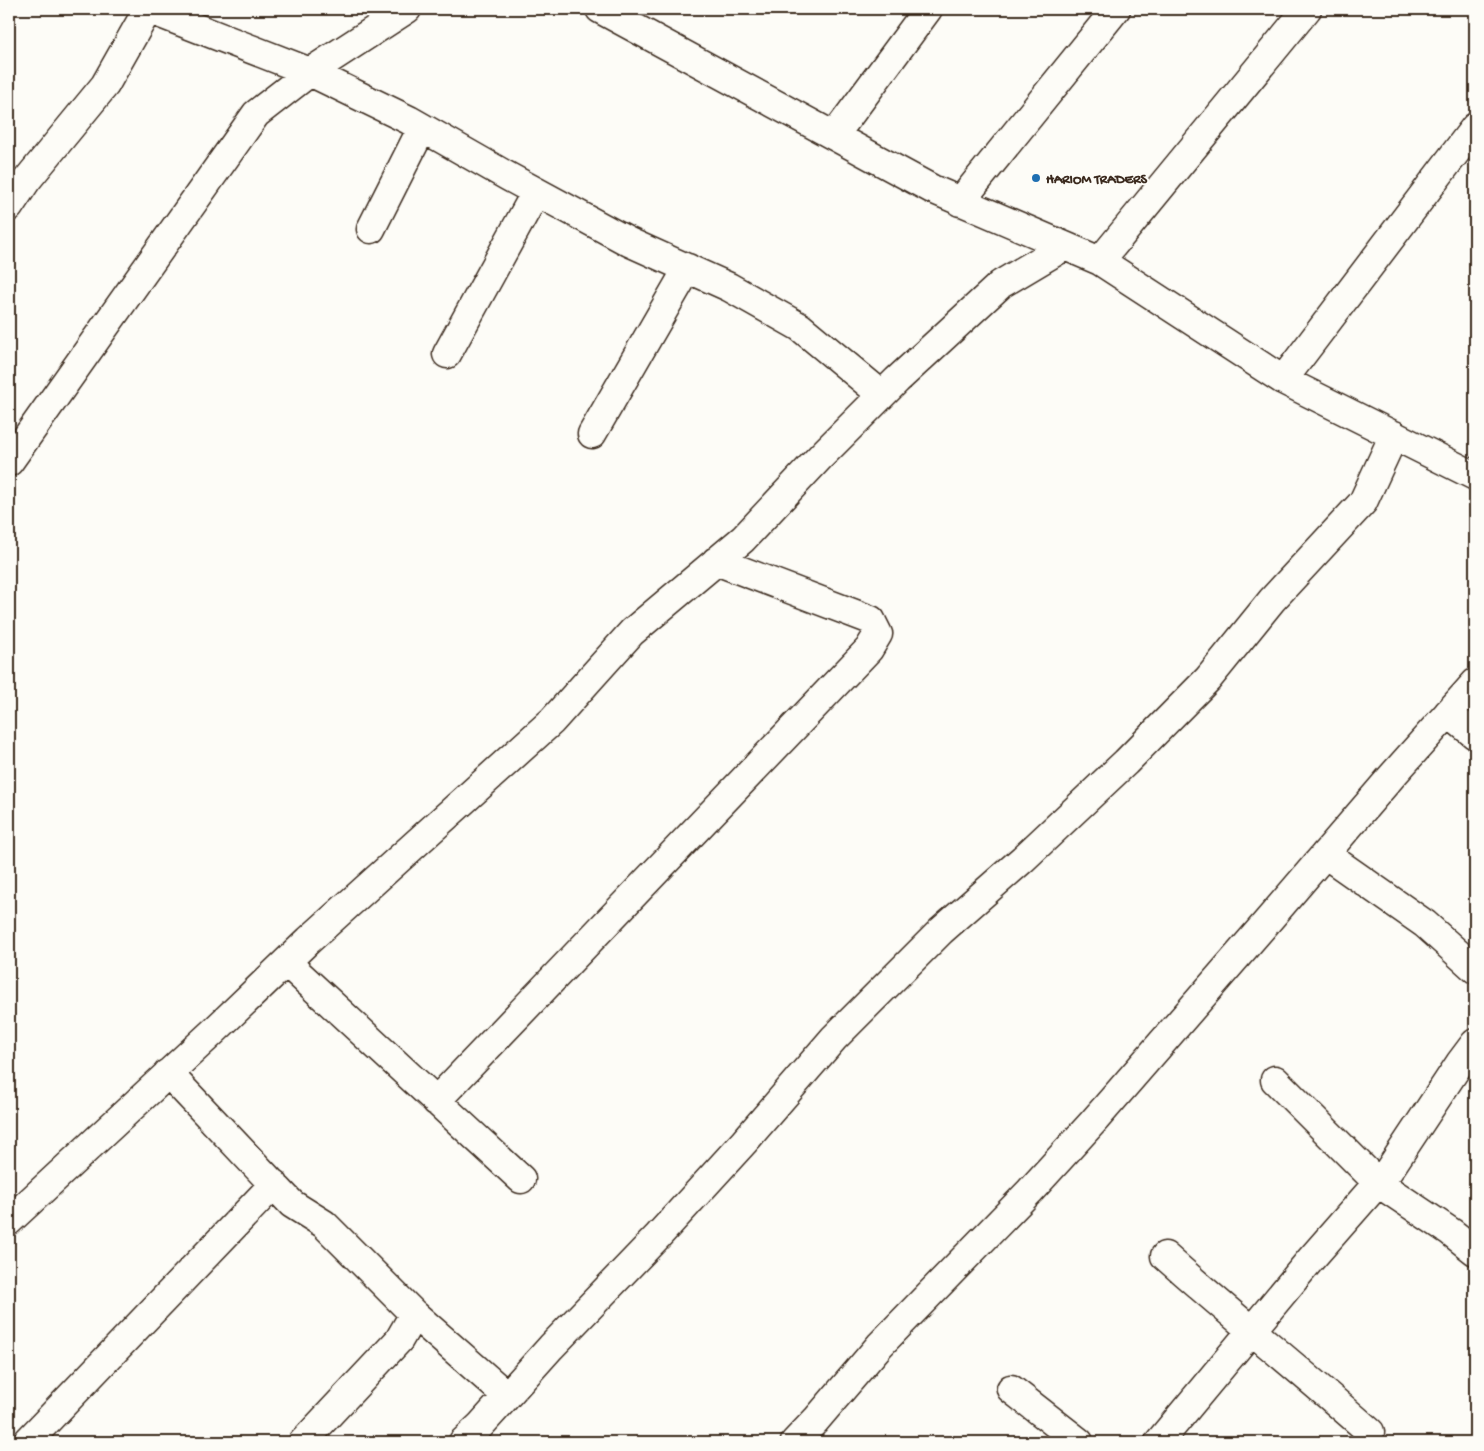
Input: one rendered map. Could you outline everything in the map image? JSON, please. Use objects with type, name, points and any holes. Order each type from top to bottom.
[{"type":"street","points":[[9,206],[27,180],[105,85],[148,9],[310,72],[422,128],[629,242],[729,286],[800,327],[882,395]]},
{"type":"street","points":[[9,462],[256,114],[310,72],[407,9]]},
{"type":"street","points":[[600,9],[932,189],[1100,261],[1284,380],[1475,476]]},
{"type":"street","points":[[834,136],[928,9]]},
{"type":"street","points":[[960,202],[1116,9]]},
{"type":"street","points":[[1100,261],[1307,9]]},
{"type":"street","points":[[1284,380],[1475,127]]},
{"type":"street","points":[[371,229],[422,128]]},
{"type":"street","points":[[447,354],[536,192]]},
{"type":"street","points":[[9,1221],[286,962],[552,721],[632,632],[743,539],[882,395],[1002,284],[1066,246]]},
{"type":"street","points":[[592,434],[688,268]]},
{"type":"street","points":[[463,1442],[691,1200],[834,1038],[941,931],[1023,859],[1126,762],[1208,678],[1272,600],[1362,502],[1394,435]]},
{"type":"street","points":[[436,1101],[869,649],[878,634],[871,620],[716,561]]},
{"type":"street","points":[[795,1442],[880,1345],[1030,1191],[1092,1122],[1475,683]]},
{"type":"street","points":[[1448,713],[1475,735]]},
{"type":"street","points":[[1325,854],[1425,924],[1475,969]]},
{"type":"street","points":[[286,962],[521,1179]]},
{"type":"street","points":[[1159,1442],[1311,1259],[1389,1170],[1460,1063],[1475,1044]]},
{"type":"street","points":[[168,1073],[292,1204],[324,1224],[414,1314],[507,1396]]},
{"type":"street","points":[[1275,1080],[1378,1183],[1475,1251]]},
{"type":"street","points":[[27,1442],[274,1184]]},
{"type":"street","points":[[1165,1256],[1215,1301],[1321,1388],[1370,1432]]},
{"type":"street","points":[[303,1442],[400,1340],[414,1314]]},
{"type":"street","points":[[1010,1389],[1079,1442]]},
{"type":"place","name":"HARIOM TRADERS","points":[[1036,178]]}]
